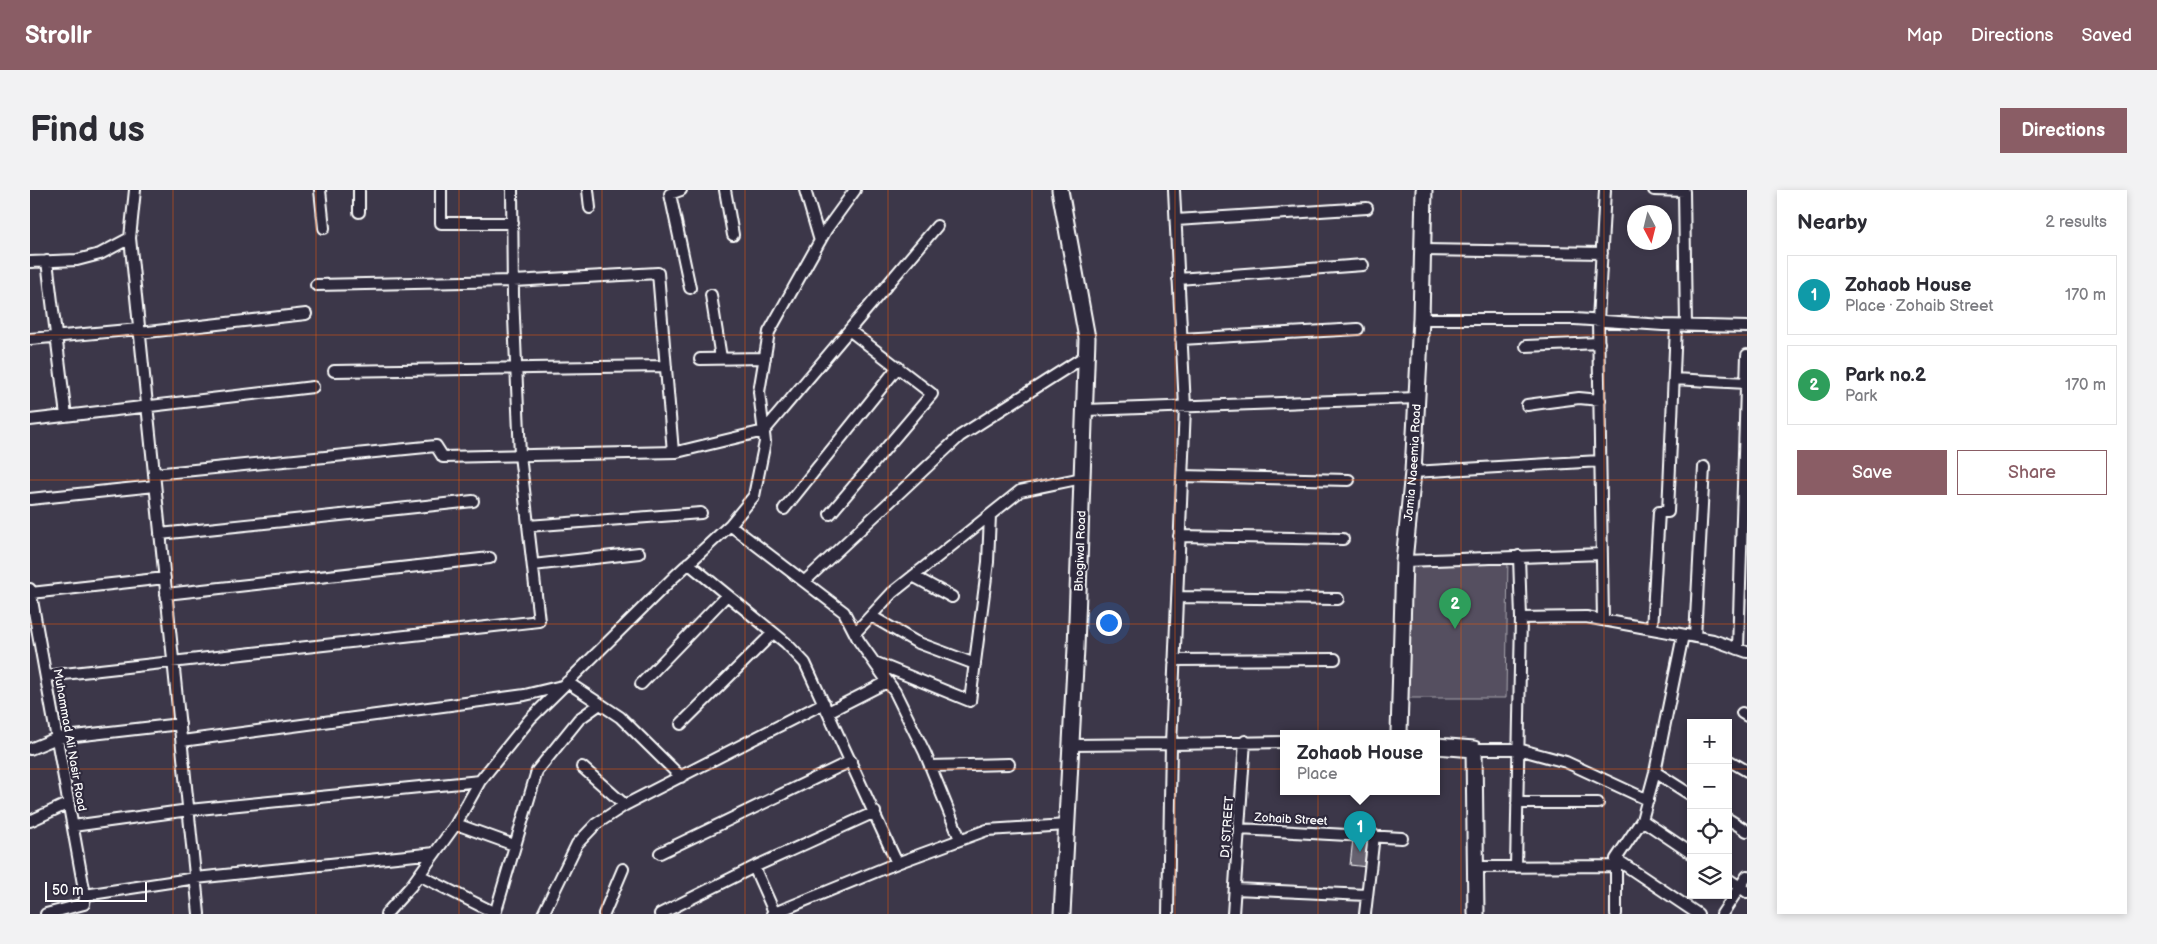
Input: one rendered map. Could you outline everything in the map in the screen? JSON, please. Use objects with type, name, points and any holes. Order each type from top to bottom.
[{"type":"street","points":[[135,190],[130,238],[199,914]]},
{"type":"street","points":[[320,190],[324,228]]},
{"type":"street","points":[[359,190],[360,212]]},
{"type":"street","points":[[441,190],[441,223],[513,223]]},
{"type":"street","points":[[46,676],[535,623],[539,620],[520,455],[513,281],[512,190]]},
{"type":"street","points":[[588,190],[590,208]]},
{"type":"street","points":[[681,190],[670,194],[690,288]]},
{"type":"street","points":[[725,190],[733,235]]},
{"type":"street","points":[[804,190],[820,240]]},
{"type":"street","points":[[386,914],[419,875],[456,824],[480,781],[530,719],[688,563],[730,525],[754,496],[765,442],[759,392],[768,332],[820,240],[855,190]]},
{"type":"street","name":"Bhogiwal Road","points":[[1060,190],[1087,338],[1071,745],[1062,914]]},
{"type":"street","points":[[1168,914],[1171,744],[1185,407],[1174,190]]},
{"type":"street","name":"Jamia Naeemia Road","points":[[1399,730],[1404,560],[1413,472],[1422,319],[1424,190]]},
{"type":"street","points":[[1603,620],[1598,321],[1605,190]]},
{"type":"street","points":[[1652,629],[1659,512],[1668,512],[1674,379],[1681,326],[1684,191],[1654,190]]},
{"type":"street","points":[[1176,220],[1367,208]]},
{"type":"street","points":[[154,474],[436,446],[443,457],[673,452],[764,430],[938,226]]},
{"type":"street","points":[[30,262],[77,260],[100,254],[130,238]]},
{"type":"street","points":[[1423,250],[1602,253]]},
{"type":"street","points":[[47,261],[66,416]]},
{"type":"street","points":[[1178,279],[1363,265]]},
{"type":"street","points":[[316,285],[513,281],[658,274],[673,452]]},
{"type":"street","points":[[711,295],[721,358]]},
{"type":"street","points":[[30,339],[139,331],[306,314]]},
{"type":"street","points":[[1422,319],[1598,321],[1681,326],[1747,327]]},
{"type":"street","points":[[1182,339],[1358,329]]},
{"type":"street","points":[[830,514],[932,394],[850,330]]},
{"type":"street","points":[[1526,346],[1599,343]]},
{"type":"street","points":[[805,581],[960,436],[1087,355]]},
{"type":"street","points":[[1521,618],[1586,617],[1695,637],[1743,650],[1747,355]]},
{"type":"street","points":[[700,359],[764,358]]},
{"type":"street","points":[[334,371],[666,366]]},
{"type":"street","points":[[784,509],[898,367]]},
{"type":"street","points":[[1674,379],[1746,383]]},
{"type":"street","points":[[30,420],[312,387]]},
{"type":"street","points":[[1085,410],[1417,398]]},
{"type":"street","points":[[1527,405],[1579,398],[1600,400]]},
{"type":"street","points":[[1413,472],[1600,461]]},
{"type":"street","points":[[1695,637],[1704,467]]},
{"type":"street","points":[[1182,476],[1349,480]]},
{"type":"street","points":[[855,634],[892,593],[1020,491],[1082,478]]},
{"type":"street","points":[[30,500],[155,486]]},
{"type":"street","points":[[160,534],[473,501]]},
{"type":"street","points":[[528,526],[701,513]]},
{"type":"street","points":[[873,662],[970,701],[988,562],[990,515]]},
{"type":"street","points":[[730,525],[844,612],[855,634],[888,682],[930,766],[960,839]]},
{"type":"street","points":[[1179,536],[1343,539]]},
{"type":"street","points":[[532,565],[639,553]]},
{"type":"street","points":[[1404,560],[1602,554]]},
{"type":"street","points":[[1516,867],[1521,618],[1519,556]]},
{"type":"street","points":[[166,594],[490,558]]},
{"type":"street","points":[[688,563],[773,632],[805,663],[897,863]]},
{"type":"street","points":[[913,576],[952,597]]},
{"type":"street","points":[[30,591],[165,578]]},
{"type":"street","name":"Muhammad Ali Nasir Road","points":[[30,591],[85,895]]},
{"type":"street","points":[[641,684],[727,595]]},
{"type":"street","points":[[1177,597],[1338,598]]},
{"type":"street","points":[[871,616],[916,642],[975,664]]},
{"type":"street","points":[[681,724],[773,632]]},
{"type":"street","points":[[1616,914],[1616,862],[1642,820],[1648,800],[1683,635]]},
{"type":"street","points":[[1174,660],[1335,659]]},
{"type":"street","points":[[543,914],[577,844],[596,824],[625,805],[681,777],[826,708],[888,682]]},
{"type":"street","points":[[182,741],[525,695],[565,684],[620,717],[681,777]]},
{"type":"street","points":[[419,875],[495,913],[537,771],[579,719],[600,704]]},
{"type":"street","points":[[30,749],[58,738],[180,724]]},
{"type":"street","name":"D1 STREET","points":[[1233,914],[1245,741]]},
{"type":"street","points":[[1071,745],[1280,742]]},
{"type":"street","points":[[1440,746],[1474,749],[1518,748],[1566,762],[1648,800]]},
{"type":"street","points":[[1474,749],[1476,914]]},
{"type":"street","points":[[660,853],[851,761]]},
{"type":"street","points":[[1732,762],[1747,771]]},
{"type":"street","points":[[930,766],[1009,764]]},
{"type":"street","points":[[582,767],[625,805]]},
{"type":"street","points":[[1655,772],[1687,792]]},
{"type":"street","points":[[73,826],[189,810],[480,781]]},
{"type":"street","points":[[30,821],[69,803]]},
{"type":"street","points":[[1517,803],[1598,803]]},
{"type":"street","points":[[660,914],[754,867],[875,812]]},
{"type":"street","points":[[1642,820],[1687,850]]},
{"type":"street","points":[[1732,822],[1747,831]]},
{"type":"street","points":[[456,824],[514,845]]},
{"type":"street","points":[[754,867],[774,914],[897,863],[987,830],[1067,825]]},
{"type":"street","name":"Zohaib Street","points":[[1239,829],[1402,838]]},
{"type":"street","points":[[1365,914],[1374,835]]},
{"type":"street","points":[[46,914],[84,904],[85,895],[196,878],[435,853]]},
{"type":"street","points":[[1475,867],[1616,862],[1698,914]]},
{"type":"street","points":[[604,914],[624,869]]},
{"type":"street","points":[[1722,914],[1743,889],[1747,876]]},
{"type":"street","points":[[1732,882],[1743,889]]},
{"type":"street","points":[[1235,889],[1367,895]]},
{"type":"shaded area","points":[[1508,556],[1506,698],[1401,698],[1404,561]]},
{"type":"building","points":[[1371,838],[1367,867],[1350,865],[1353,839]]},
{"type":"place","name":"Park no.2","points":[[1455,629]]},
{"type":"place","name":"Zohaob House","points":[[1360,852]]}]
